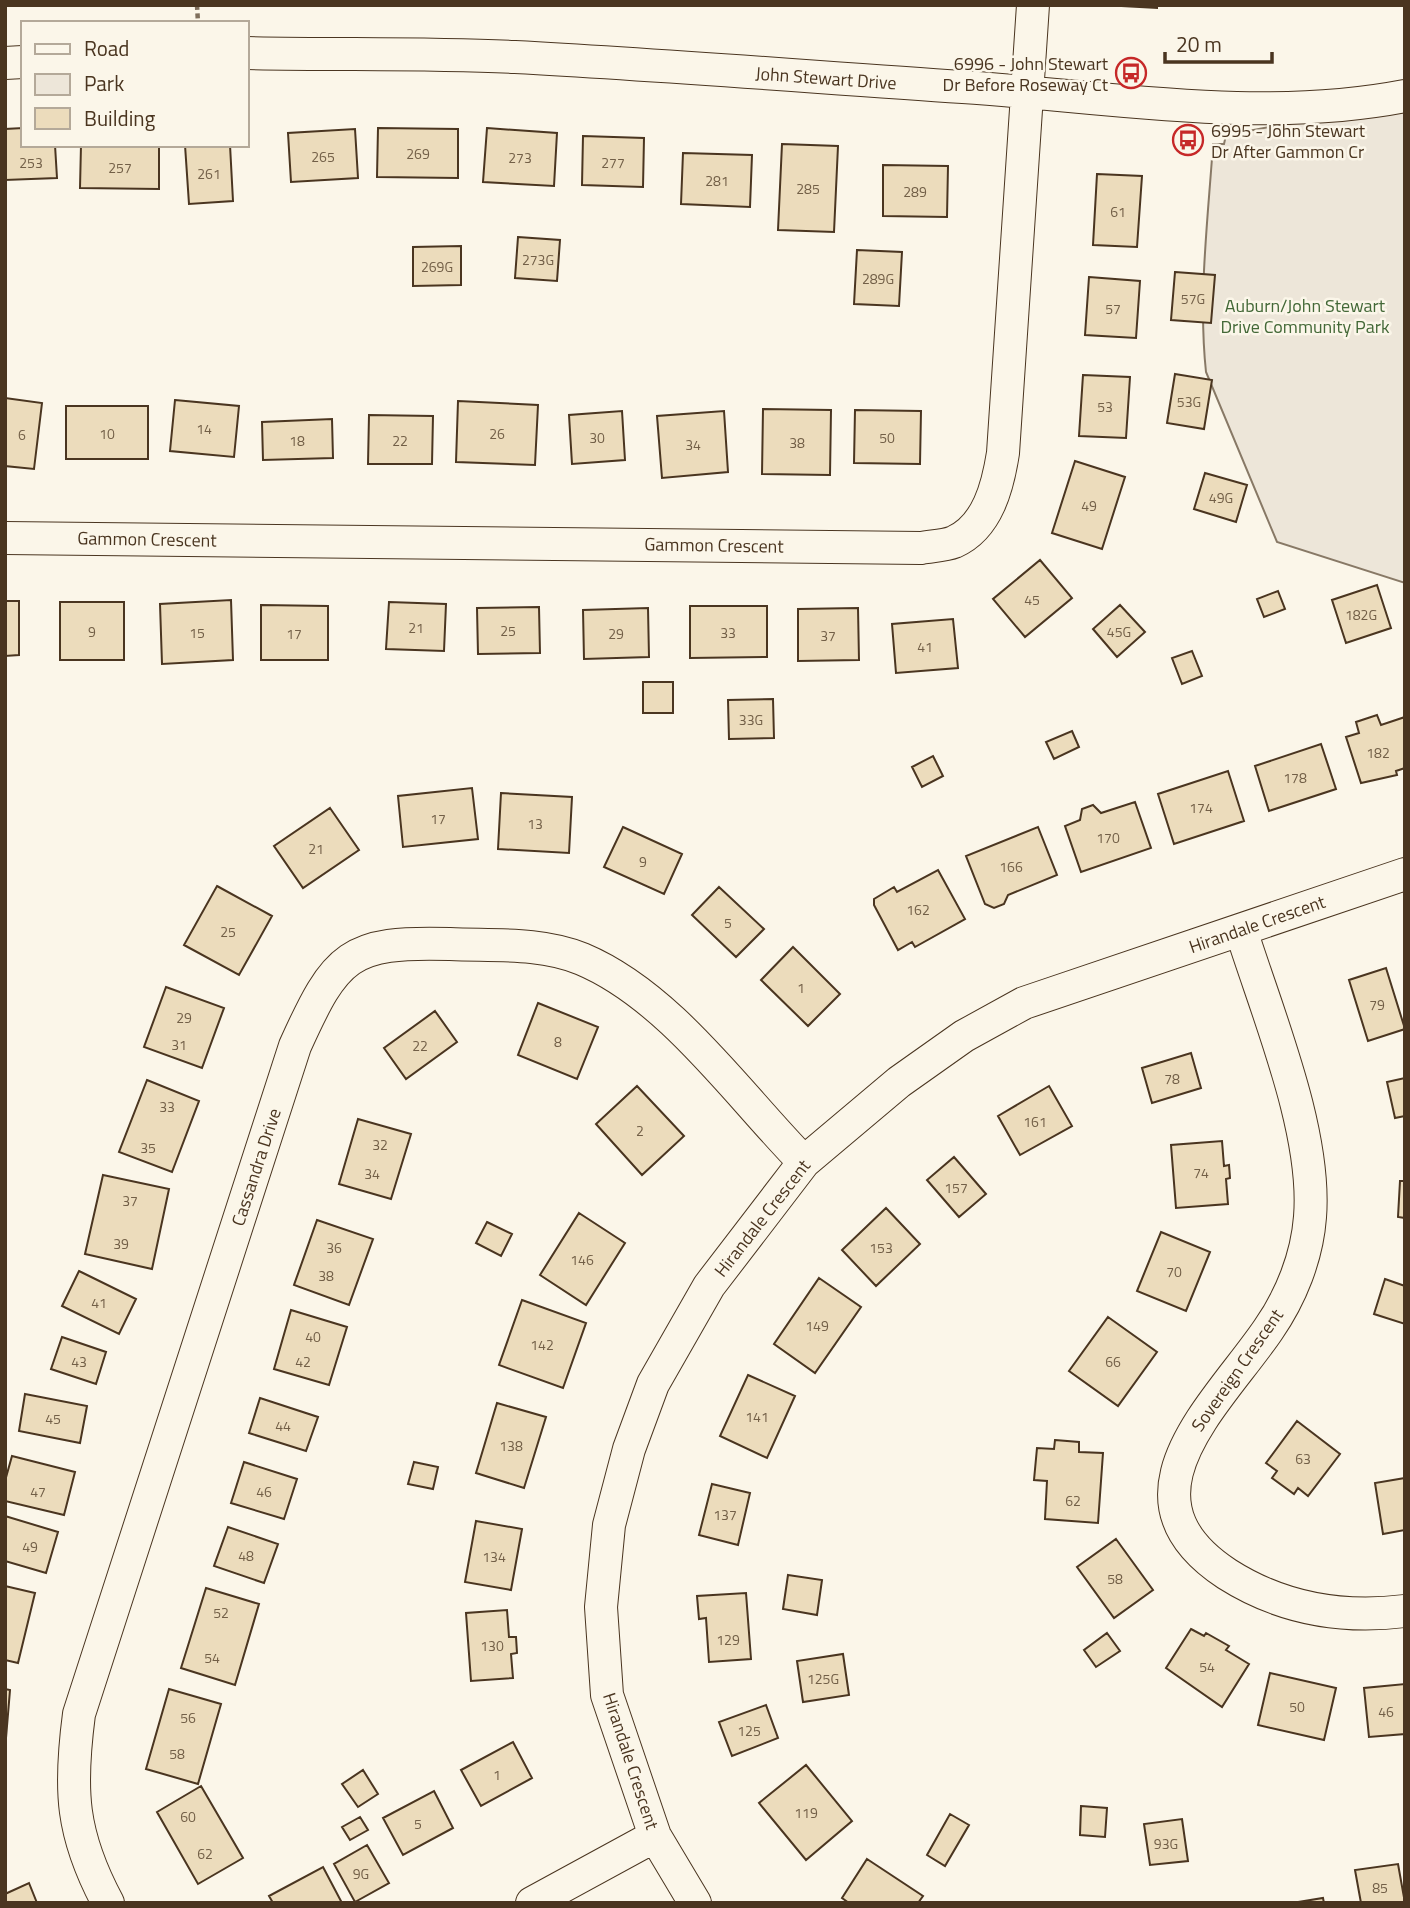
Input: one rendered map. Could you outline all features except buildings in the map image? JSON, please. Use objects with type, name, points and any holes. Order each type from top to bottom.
[{"type":"street","name":"Gammon Crescent","points":[[5,538],[921,548],[951,544],[975,525],[998,488],[1033,5]]},
{"type":"street","name":"John Stewart Drive","points":[[248,53],[513,57],[1028,91],[1216,108],[1288,108],[1371,103],[1405,96]]},
{"type":"street","name":"Hirandale Crescent","points":[[695,1903],[655,1836],[607,1695],[601,1607],[609,1525],[629,1449],[653,1384],[709,1286],[804,1162],[899,1082],[964,1035],[1024,1003],[1405,874]]},
{"type":"street","name":"Sovereign Crescent","points":[[1241,930],[1301,1121],[1310,1176],[1310,1217],[1303,1259],[1280,1310],[1182,1452],[1175,1480],[1177,1509],[1188,1536],[1199,1551],[1229,1575],[1273,1598],[1322,1612],[1347,1615],[1405,1611]]},
{"type":"street","name":"Cassandra Drive","points":[[107,1903],[90,1870],[75,1818],[72,1769],[79,1714],[295,1046],[316,998],[339,968],[365,950],[398,943],[530,947],[580,958],[625,982],[687,1036],[804,1162]]},
{"type":"street","points":[[532,1903],[655,1836]]},
{"type":"green space","name":"Auburn/John Stewart Drive Community Park","points":[[1405,102],[1405,583],[1277,542],[1206,372],[1203,315],[1213,144],[1224,144],[1226,135]]},
{"type":"place","name":"6996 - John Stewart Dr Before Roseway Ct","points":[[1131,73]]},
{"type":"place","name":"6995 - John Stewart Dr After Gammon Cr","points":[[1188,140]]}]
